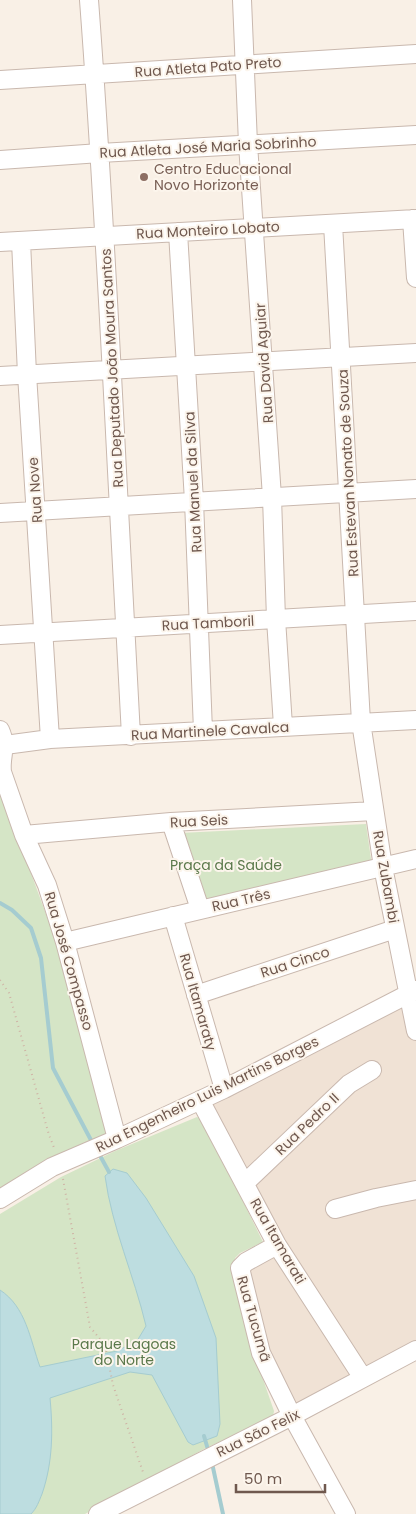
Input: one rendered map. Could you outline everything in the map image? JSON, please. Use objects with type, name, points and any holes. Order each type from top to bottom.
[{"type":"street","name":"Rua Deputado João Moura Santos","points":[[89,0],[105,236],[118,505],[127,628],[131,736]]},
{"type":"street","name":"Rua David Aguiar","points":[[242,0],[248,144],[264,361],[283,726]]},
{"type":"street","name":"Rua Atleta Pato Preto","points":[[0,80],[416,54]]},
{"type":"street","name":"Rua Atleta José Maria Sobrinho","points":[[0,160],[416,135]]},
{"type":"street","name":"Rua Monteiro Lobato","points":[[0,242],[414,219]]},
{"type":"street","points":[[414,219],[416,278]]},
{"type":"street","name":"Rua Estevan Nonato de Souza","points":[[333,224],[361,722]]},
{"type":"street","name":"Rua Manuel da Silva","points":[[178,232],[194,501],[203,731]]},
{"type":"street","name":"Rua Nove","points":[[21,241],[27,374],[50,739]]},
{"type":"street","points":[[0,376],[416,353]]},
{"type":"street","points":[[0,513],[416,489]]},
{"type":"street","name":"Rua Tamboril","points":[[0,635],[416,611]]},
{"type":"street","name":"Rua Martinele Cavalca","points":[[2,737],[50,739],[131,736],[416,720]]},
{"type":"street","name":"Rua Zubambi","points":[[361,722],[383,868],[395,929],[412,992],[416,1031]]},
{"type":"street","name":"Rua José Compasso","points":[[2,737],[2,772],[24,835],[47,885],[65,942],[112,1141]]},
{"type":"street","name":"Rua Seis","points":[[24,835],[171,822],[374,811]]},
{"type":"street","points":[[171,822],[200,909]]},
{"type":"street","name":"Rua Três","points":[[65,942],[416,859]]},
{"type":"street","name":"Rua Itamaraty","points":[[173,916],[224,1088]]},
{"type":"street","name":"Rua Cinco","points":[[196,995],[395,929]]},
{"type":"street","name":"Rua Engenheiro Luis Martins Borges","points":[[0,1200],[60,1164],[200,1100],[412,992]]},
{"type":"street","name":"Rua Pedro II","points":[[245,1182],[349,1084],[372,1070]]},
{"type":"street","name":"Rua Itamarati","points":[[200,1100],[277,1245],[362,1378]]},
{"type":"street","points":[[335,1209],[416,1190]]},
{"type":"street","name":"Rua Tucumã","points":[[277,1245],[246,1262],[241,1266],[240,1270],[260,1350],[292,1416],[346,1514]]},
{"type":"street","name":"Rua São Felix","points":[[98,1514],[292,1416],[416,1350]]},
{"type":"path","points":[[0,980],[9,993],[49,1135],[60,1164],[90,1327],[105,1345],[113,1384],[148,1488]]},
{"type":"shaded area","points":[[416,990],[416,1350],[292,1416],[240,1273],[277,1245],[200,1100]]},
{"type":"green space","points":[[0,789],[57,944],[108,1133],[47,1159],[0,1188]]},
{"type":"green space","name":"Praça da Saúde","points":[[366,824],[372,866],[202,905],[180,833]]},
{"type":"green space","name":"Parque Lagoas do Norte","points":[[197,1117],[203,1120],[263,1242],[240,1253],[235,1258],[234,1270],[254,1353],[274,1411],[273,1417],[204,1449],[85,1514],[0,1514],[0,1214],[61,1177],[115,1151]]},
{"type":"water","points":[[113,1169],[127,1173],[146,1198],[194,1276],[216,1338],[220,1424],[217,1436],[193,1445],[188,1442],[152,1375],[130,1372],[50,1398],[52,1434],[50,1458],[46,1482],[39,1502],[31,1514],[0,1514],[0,1290],[16,1305],[21,1314],[40,1367],[117,1351],[137,1341],[146,1326],[108,1195],[105,1176]]},
{"type":"waterway","points":[[0,903],[12,910],[31,928],[41,958],[53,1068],[93,1144]]},
{"type":"waterway","points":[[98,1152],[109,1172]]},
{"type":"waterway","points":[[204,1436],[209,1453]]},
{"type":"waterway","points":[[212,1463],[223,1514]]},
{"type":"place","name":"Centro Educacional Novo Horizonte","points":[[144,177]]}]
